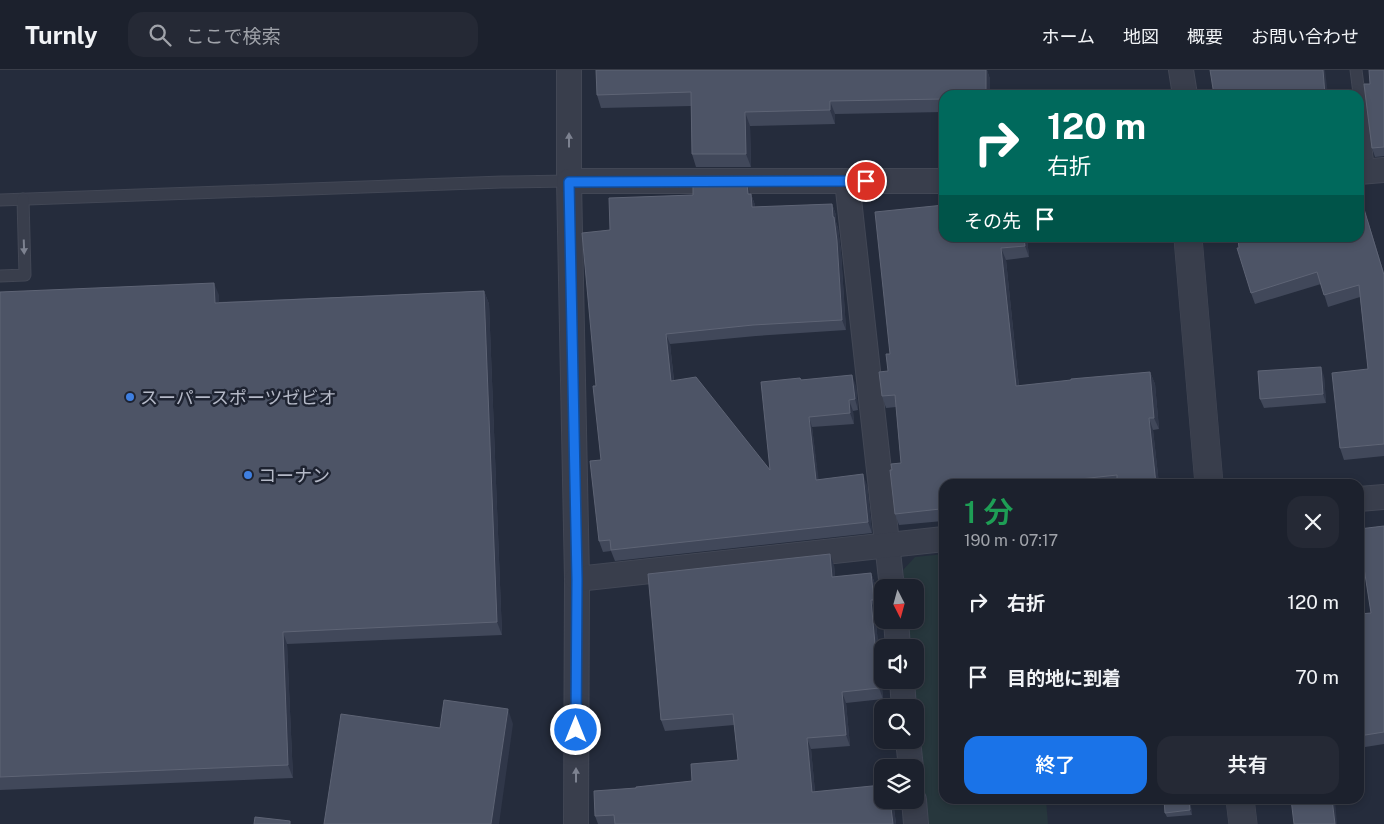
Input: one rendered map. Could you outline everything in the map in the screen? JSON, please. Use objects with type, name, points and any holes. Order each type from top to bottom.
[{"type":"street","points":[[569,70],[569,182],[577,579],[576,824]]},
{"type":"street","points":[[1181,70],[1184,90]]},
{"type":"street","points":[[847,181],[891,579]]},
{"type":"street","points":[[569,182],[939,181]]},
{"type":"street","points":[[1188,242],[1209,479]]},
{"type":"street","points":[[1364,499],[1384,497]]},
{"type":"street","points":[[577,579],[939,540]]},
{"type":"street","points":[[1241,804],[1243,824]]},
{"type":"street","points":[[915,809],[916,824]]},
{"type":"lane","points":[[1356,70],[1359,90]]},
{"type":"lane","points":[[1364,128],[1370,172]]},
{"type":"lane","points":[[0,200],[502,182],[569,182]]},
{"type":"lane","points":[[0,276],[25,276],[23,199]]},
{"type":"shaded area","points":[[939,555],[939,804],[1046,804],[1048,824],[926,824],[924,759],[920,759],[919,749],[924,749],[924,699],[915,699],[914,689],[924,689],[924,639],[909,639],[909,629],[924,629],[924,579],[904,579],[903,570],[915,557]]},
{"type":"building","points":[[596,70],[986,70],[986,90],[939,90],[939,99],[830,101],[830,110],[745,112],[746,154],[692,154],[691,92],[597,95]]},
{"type":"building","points":[[1210,70],[1323,70],[1325,90],[1213,90]]},
{"type":"building","points":[[1369,70],[1384,70],[1384,147],[1372,148],[1364,84],[1370,84]]},
{"type":"building","points":[[693,184],[747,184],[748,194],[751,194],[752,207],[832,204],[837,241],[842,320],[753,325],[666,334],[671,381],[696,377],[770,470],[761,382],[852,375],[855,399],[849,400],[850,413],[809,417],[816,480],[863,474],[868,522],[611,550],[610,540],[599,541],[590,461],[601,460],[593,386],[596,386],[582,233],[610,230],[609,198],[693,195]]},
{"type":"building","points":[[939,206],[939,242],[1024,242],[1025,246],[1001,248],[1016,386],[1150,372],[1154,418],[1149,418],[1155,479],[1117,479],[1117,475],[1080,479],[939,479],[939,509],[895,514],[890,470],[892,470],[891,464],[901,463],[895,395],[882,396],[879,372],[888,371],[886,354],[890,354],[875,212]]},
{"type":"building","points":[[1364,209],[1384,275],[1384,444],[1340,448],[1332,373],[1368,369],[1359,285],[1324,295],[1317,272],[1251,293],[1237,248],[1239,248],[1238,242],[1364,242]]},
{"type":"building","name":"コーナン","points":[[214,283],[215,303],[484,291],[497,622],[283,632],[288,765],[0,777],[0,292]]},
{"type":"building","points":[[1321,367],[1323,394],[1260,399],[1258,371]]},
{"type":"building","points":[[1384,526],[1384,732],[1364,735],[1364,614],[1371,613],[1364,568],[1364,528]]},
{"type":"building","points":[[830,554],[832,577],[871,573],[874,600],[871,600],[875,639],[874,689],[842,692],[846,735],[807,738],[812,792],[874,786],[874,809],[891,809],[893,824],[615,824],[614,815],[595,816],[594,791],[692,781],[691,764],[738,760],[733,714],[661,720],[648,574]]},
{"type":"building","points":[[444,700],[508,709],[491,824],[324,824],[341,714],[440,728]]},
{"type":"building","points":[[1164,804],[1189,804],[1190,810],[1165,813]]},
{"type":"building","points":[[1292,804],[1333,804],[1335,824],[1294,824]]},
{"type":"building","points":[[255,817],[290,821],[290,824],[254,824]]},
{"type":"place","name":"スーパースポーツゼビオ","points":[[130,397]]},
{"type":"place","name":"コーナン","points":[[248,475]]},
{"type":"route","points":[[576,730],[577,579],[569,182],[866,181]]}]
